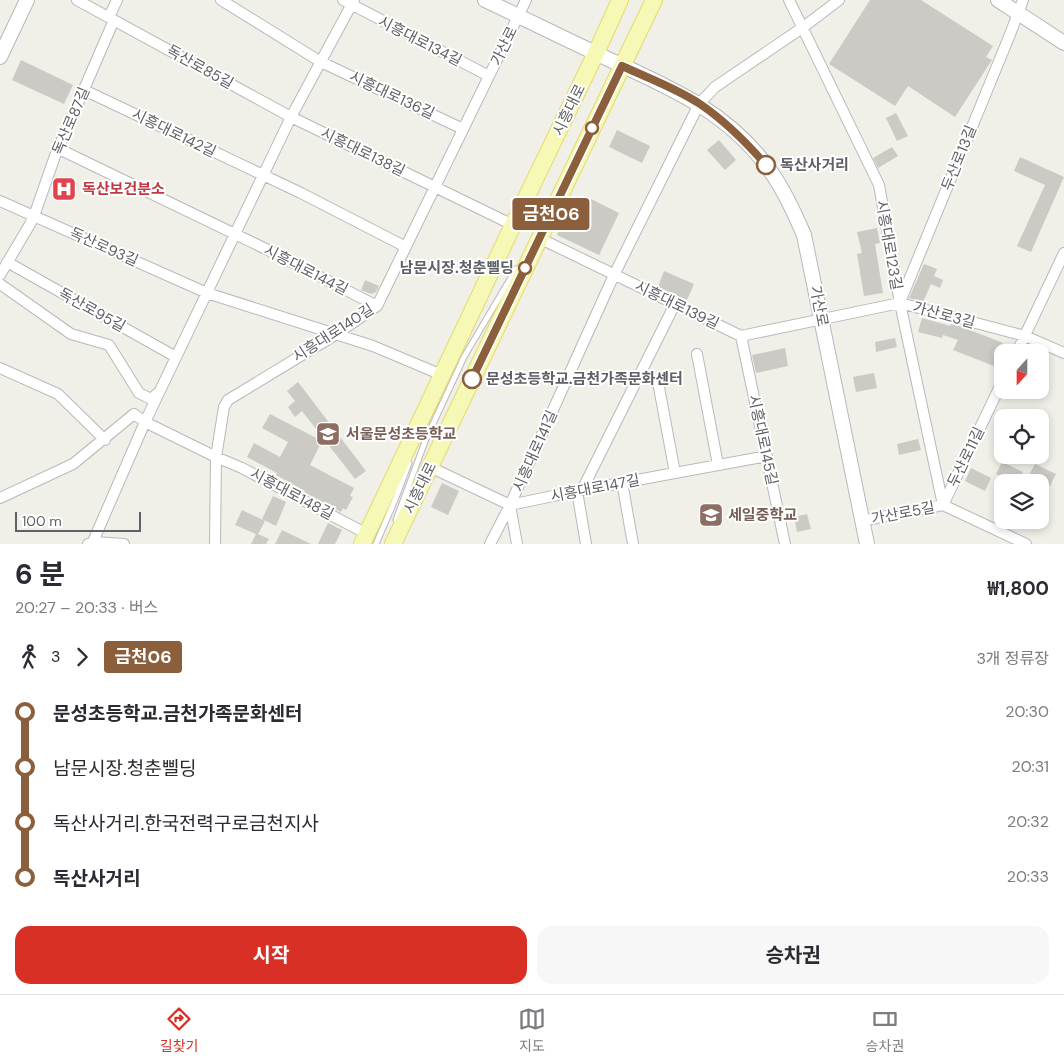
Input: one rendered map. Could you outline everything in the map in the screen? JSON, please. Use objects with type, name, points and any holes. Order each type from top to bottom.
[{"type":"main road","points":[[0,57],[27,0]]},
{"type":"main road","name":"가산로","points":[[485,0],[699,104],[723,121],[766,165],[787,199],[804,235],[867,544]]},
{"type":"main road","name":"시흥대로","points":[[368,541],[440,380],[620,0]]},
{"type":"main road","name":"시흥대로","points":[[393,544],[654,0]]},
{"type":"main road","points":[[998,0],[1021,6],[1064,43]]},
{"type":"street","name":"독산로85길","points":[[77,0],[291,117]]},
{"type":"street","points":[[111,19],[117,0]]},
{"type":"street","name":"시흥대로136길","points":[[221,0],[321,62],[464,129]]},
{"type":"street","points":[[519,16],[526,0]]},
{"type":"street","name":"시흥대로123길","points":[[789,0],[879,185],[900,303],[943,506]]},
{"type":"street","points":[[614,275],[699,104],[715,87],[802,28],[839,0]]},
{"type":"street","name":"시흥대로134길","points":[[321,62],[349,2],[489,76]]},
{"type":"street","name":"두산로13길","points":[[900,303],[1021,6]]},
{"type":"street","name":"가산로","points":[[489,76],[519,16]]},
{"type":"street","name":"독산로87길","points":[[0,275],[34,216],[111,19]]},
{"type":"street","points":[[124,544],[92,543],[145,422],[291,117],[321,62]]},
{"type":"street","points":[[435,187],[489,76]]},
{"type":"street","name":"시흥대로142길","points":[[84,90],[263,175],[406,247]]},
{"type":"street","name":"시흥대로138길","points":[[291,117],[513,225]]},
{"type":"street","name":"시흥대로144길","points":[[59,149],[235,234],[377,306]]},
{"type":"street","name":"시흥대로140길","points":[[216,457],[224,407],[228,400],[377,306],[435,187]]},
{"type":"street","name":"독산로93길","points":[[0,201],[207,293],[373,346],[440,380]]},
{"type":"street","name":"시흥대로139길","points":[[539,238],[741,336]]},
{"type":"street","points":[[1021,344],[1064,253]]},
{"type":"street","name":"독산로95길","points":[[7,262],[176,357]]},
{"type":"street","name":"시흥대로141길","points":[[490,544],[510,505],[614,275]]},
{"type":"street","points":[[0,284],[71,334],[110,345],[139,393],[151,398],[160,391]]},
{"type":"street","name":"가산로3길","points":[[822,319],[900,303],[1025,336],[1064,353]]},
{"type":"street","points":[[586,544],[579,490],[675,304]]},
{"type":"street","points":[[741,336],[822,319]]},
{"type":"street","name":"시흥대로145길","points":[[741,336],[785,544]]},
{"type":"street","points":[[697,354],[718,465]]},
{"type":"street","points":[[0,368],[58,394],[105,440]]},
{"type":"street","points":[[658,382],[675,473]]},
{"type":"street","name":"두산로11길","points":[[943,506],[994,399]]},
{"type":"street","name":"시흥대로148길","points":[[0,498],[73,464],[105,440],[134,414],[145,422],[242,468],[368,541]]},
{"type":"street","name":"시흥대로147길","points":[[510,505],[579,490],[767,456]]},
{"type":"street","points":[[215,544],[216,457]]},
{"type":"street","points":[[430,467],[510,505],[517,544]]},
{"type":"street","points":[[622,482],[633,544]]},
{"type":"street","name":"가산로5길","points":[[862,521],[943,506],[1026,544]]},
{"type":"lane","points":[[638,34],[648,0]]},
{"type":"lane","points":[[525,255],[556,204]]},
{"type":"lane","points":[[388,544],[426,440],[464,357],[520,264]]},
{"type":"lane","points":[[414,449],[440,380]]},
{"type":"lane","points":[[368,541],[395,500],[410,458]]},
{"type":"building","points":[[870,0],[921,0],[993,46],[986,57],[992,60],[955,117],[908,86],[895,106],[829,64]]},
{"type":"building","points":[[21,60],[73,85],[64,104],[12,80]]},
{"type":"building","points":[[896,113],[908,136],[897,141],[886,118]]},
{"type":"building","points":[[617,130],[650,146],[642,163],[609,147]]},
{"type":"building","points":[[719,140],[736,160],[725,170],[707,150]]},
{"type":"building","points":[[892,147],[898,156],[878,168],[873,158]]},
{"type":"building","points":[[1020,157],[1064,177],[1031,252],[1017,246],[1045,185],[1014,171]]},
{"type":"building","points":[[575,197],[589,204],[591,199],[619,213],[599,255],[557,235]]},
{"type":"building","points":[[877,228],[880,243],[875,244],[883,293],[864,296],[857,254],[862,253],[857,232]]},
{"type":"building","points":[[924,264],[937,269],[934,276],[943,280],[940,288],[931,284],[923,302],[909,298]]},
{"type":"building","points":[[664,271],[694,284],[687,300],[658,287]]},
{"type":"building","points":[[365,280],[379,286],[376,292],[371,294],[361,290]]},
{"type":"building","points":[[922,318],[950,326],[951,324],[970,329],[1003,343],[994,344],[994,366],[953,350],[958,340],[943,335],[942,338],[918,332]]},
{"type":"building","points":[[895,338],[897,347],[876,352],[875,342]]},
{"type":"building","points":[[785,348],[788,366],[756,373],[752,355]]},
{"type":"building","points":[[874,373],[877,388],[856,392],[853,377]]},
{"type":"building","points":[[298,382],[366,471],[355,479],[302,411],[295,417],[288,407],[295,401],[287,391]]},
{"type":"building","points":[[270,414],[322,441],[310,465],[354,488],[350,496],[353,497],[346,510],[343,508],[341,512],[247,457],[254,443],[280,457],[288,442],[262,428]]},
{"type":"building","points":[[918,439],[921,450],[899,455],[897,444]]},
{"type":"building","points":[[1001,464],[1006,464],[1023,472],[1022,474],[996,474]]},
{"type":"building","points":[[1035,464],[1056,474],[1050,486],[1049,474],[1030,474]]},
{"type":"building","points":[[971,468],[991,478],[985,491],[965,481]]},
{"type":"building","points":[[442,483],[459,491],[448,515],[431,507]]},
{"type":"building","points":[[273,496],[286,502],[276,526],[262,519]]},
{"type":"building","points":[[242,510],[265,521],[258,534],[269,539],[266,544],[251,544],[256,534],[235,525]]},
{"type":"building","points":[[807,514],[811,529],[797,532],[794,517]]},
{"type":"building","points":[[328,523],[342,530],[335,544],[318,544]]},
{"type":"building","points":[[282,530],[311,544],[275,544]]},
{"type":"bus line","name":"금천06","points":[[472,379],[622,66],[699,104],[739,135],[766,165]]},
{"type":"place","name":"독산사거리","points":[[766,165]]},
{"type":"place","name":"독산보건분소","points":[[64,189]]},
{"type":"place","name":"남문시장.청춘삘딩","points":[[525,268]]},
{"type":"place","name":"문성초등학교.금천가족문화센터","points":[[472,379]]},
{"type":"place","name":"서울문성초등학교","points":[[328,434]]},
{"type":"place","name":"세일중학교","points":[[711,515]]}]
